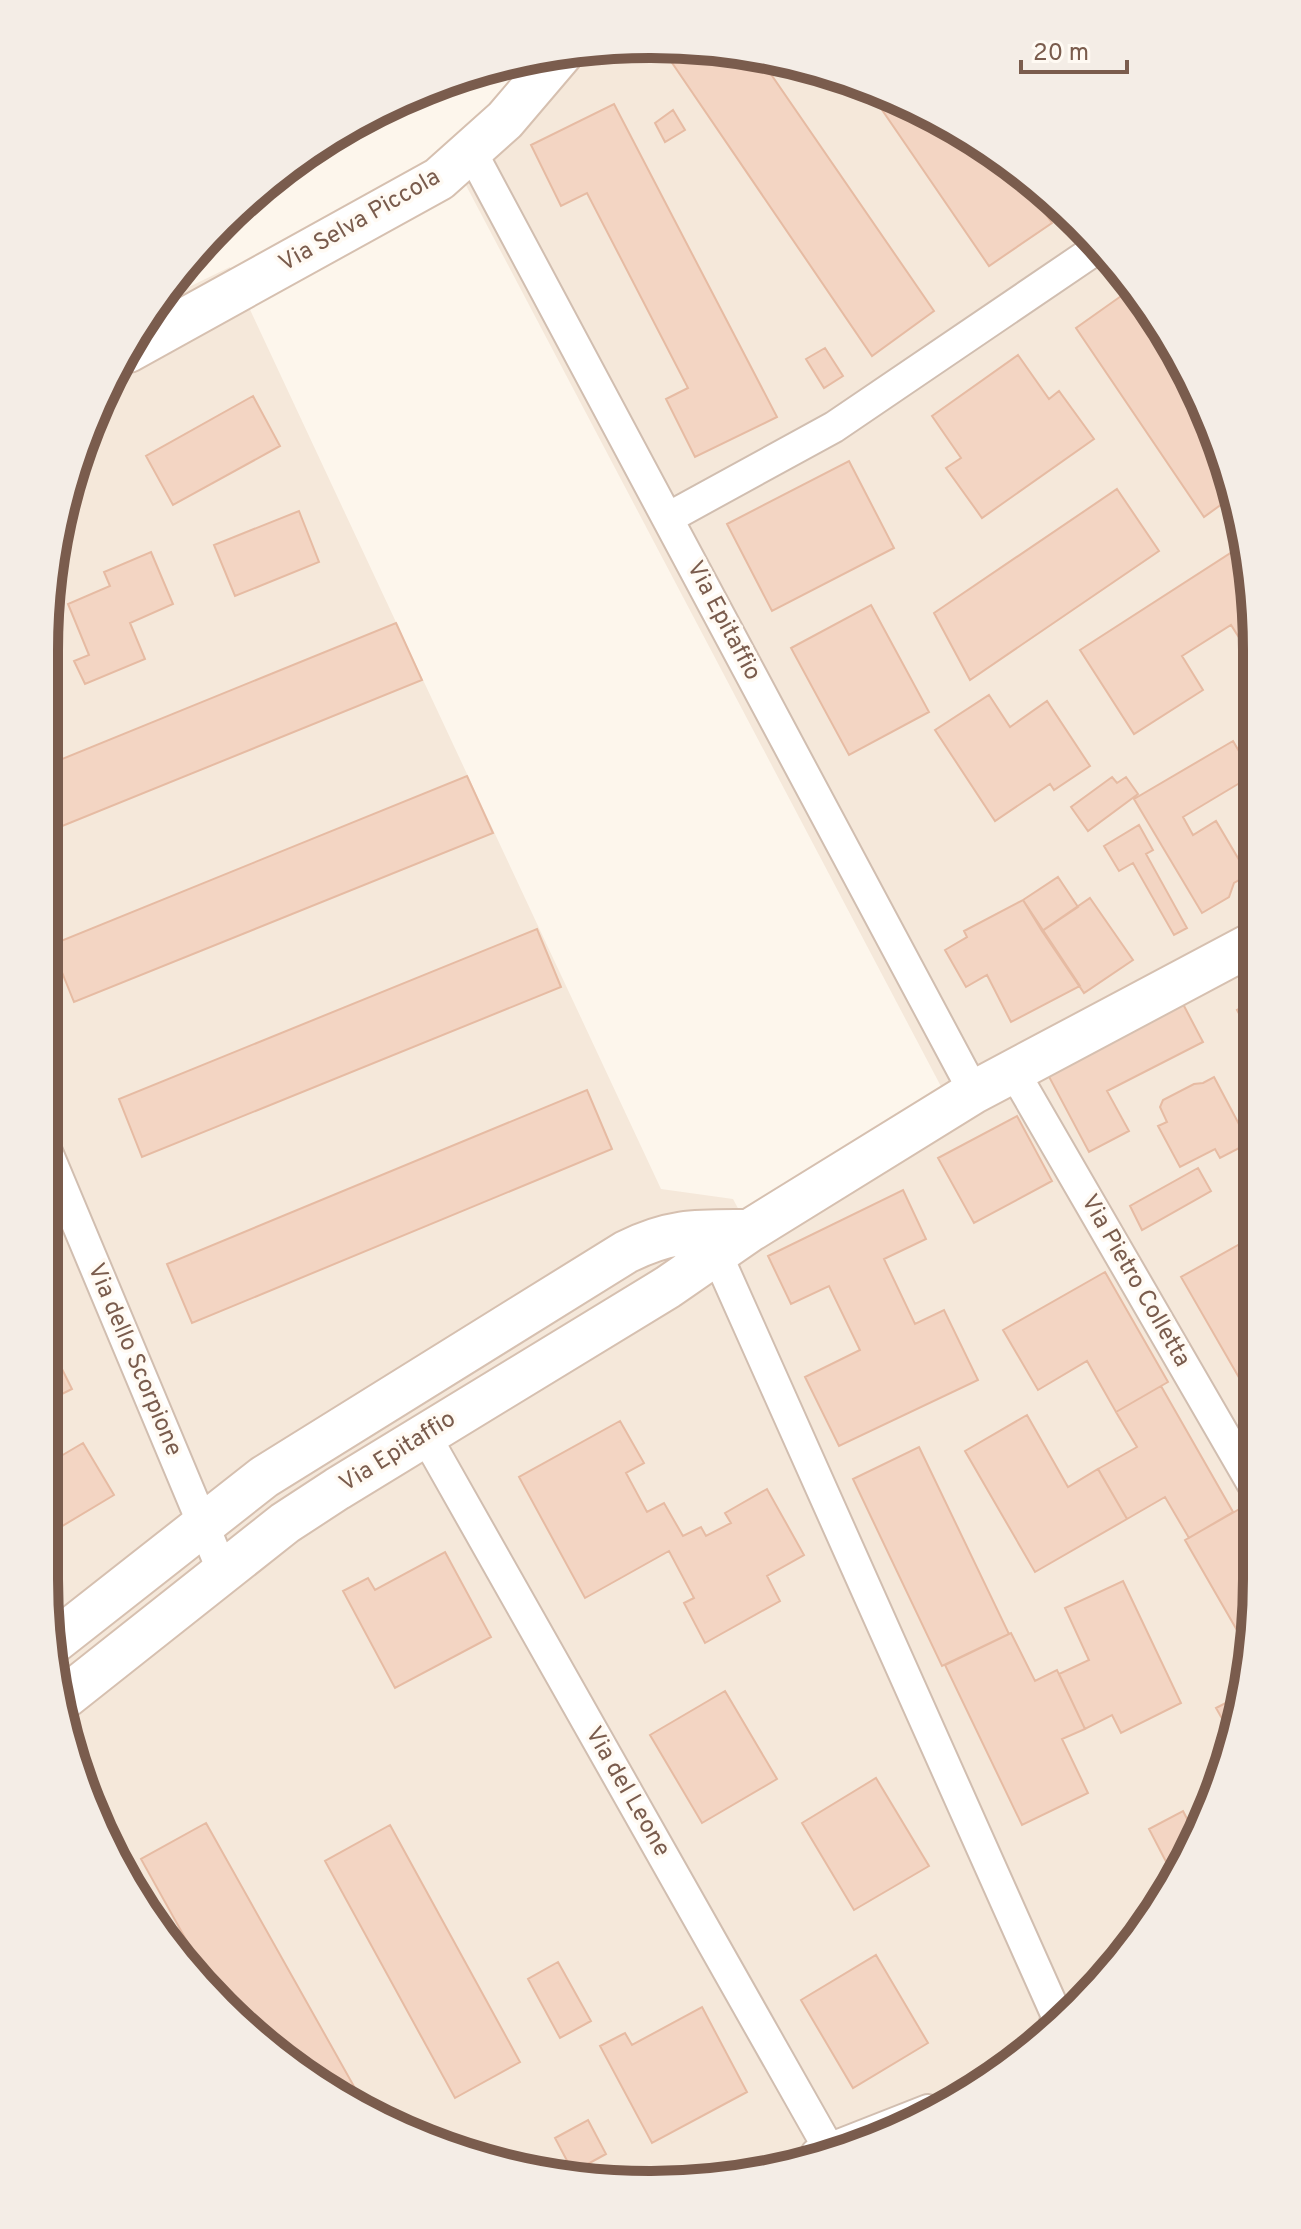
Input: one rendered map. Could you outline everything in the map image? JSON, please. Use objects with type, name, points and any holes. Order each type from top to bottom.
[{"type":"street","name":"Via Selva Piccola","points":[[145,342],[439,179],[523,100],[551,67]]},
{"type":"street","name":"Via Epitaffio","points":[[471,151],[974,1092]]},
{"type":"street","points":[[668,518],[834,427],[1090,253]]},
{"type":"street","name":"Via Epitaffio","points":[[69,1694],[285,1523],[668,1287],[724,1239],[974,1092],[1243,949]]},
{"type":"street","name":"Via Pietro Colletta","points":[[1014,1072],[1243,1468]]},
{"type":"street","name":"Via dello Scorpione","points":[[58,1178],[223,1572]]},
{"type":"street","name":"Via Epitaffio","points":[[61,1637],[264,1477],[626,1252],[681,1231],[724,1239]]},
{"type":"street","points":[[724,1239],[1055,2011]]},
{"type":"street","name":"Via del Leone","points":[[425,1435],[820,2146]]},
{"type":"shaded area","points":[[689,59],[766,69],[841,89],[947,137],[1011,180],[1069,232],[1121,290],[1164,354],[1182,388],[1212,460],[1232,535],[1242,612],[1243,931],[945,1094],[460,174],[568,79],[579,62]]},
{"type":"shaded area","points":[[230,267],[661,1189],[733,1199],[755,1240],[1243,959],[1242,1617],[1232,1694],[1212,1769],[1164,1875],[1121,1939],[1069,1997],[1011,2049],[947,2092],[841,2140],[766,2160],[728,2166],[689,2170],[612,2170],[535,2160],[497,2151],[460,2140],[388,2110],[354,2092],[290,2049],[205,1969],[180,1939],[137,1875],[89,1769],[69,1694],[59,1617],[59,612],[69,535],[89,460],[137,354],[179,292]]},
{"type":"building","points":[[669,58],[768,69],[934,311],[872,356]]},
{"type":"building","points":[[877,103],[947,137],[980,158],[1038,202],[1052,223],[989,266]]},
{"type":"building","points":[[614,104],[777,417],[695,457],[666,399],[688,388],[587,193],[561,206],[531,145]]},
{"type":"building","points":[[673,110],[685,130],[665,142],[655,123]]},
{"type":"building","points":[[1124,294],[1164,354],[1182,388],[1212,460],[1224,502],[1204,517],[1076,328]]},
{"type":"building","points":[[825,348],[843,376],[824,388],[806,359]]},
{"type":"building","points":[[1018,355],[1049,399],[1059,391],[1094,439],[982,518],[946,468],[961,458],[932,416]]},
{"type":"building","points":[[253,396],[280,446],[173,505],[146,456]]},
{"type":"building","points":[[849,461],[894,548],[772,611],[727,524]]},
{"type":"building","points":[[1117,489],[1159,551],[970,680],[934,613]]},
{"type":"building","points":[[299,511],[319,562],[235,596],[214,545]]},
{"type":"building","points":[[1234,551],[1243,643],[1231,625],[1182,656],[1203,690],[1134,734],[1080,650]]},
{"type":"building","points":[[151,552],[173,604],[130,623],[145,659],[85,684],[74,661],[89,655],[68,604],[110,586],[104,572]]},
{"type":"building","points":[[871,605],[929,712],[849,755],[791,648]]},
{"type":"building","points":[[396,623],[422,680],[58,828],[58,761]]},
{"type":"building","points":[[989,695],[1010,727],[1047,701],[1090,766],[1054,790],[1050,784],[995,821],[935,730]]},
{"type":"building","points":[[1233,741],[1243,758],[1243,781],[1183,817],[1193,835],[1216,821],[1243,867],[1243,878],[1234,883],[1229,897],[1202,913],[1134,799]]},
{"type":"building","points":[[467,776],[493,833],[74,1002],[58,962],[58,942]]},
{"type":"building","points":[[1112,777],[1117,783],[1126,777],[1138,794],[1088,831],[1071,807]]},
{"type":"building","points":[[1139,825],[1153,850],[1146,854],[1187,928],[1174,935],[1133,863],[1119,871],[1104,846]]},
{"type":"building","points":[[1058,877],[1078,907],[1042,931],[1023,900]]},
{"type":"building","points":[[1090,898],[1133,960],[1084,993],[1042,931]]},
{"type":"building","points":[[1023,900],[1080,986],[1011,1022],[987,975],[966,987],[945,950],[967,937],[964,931]]},
{"type":"building","points":[[537,929],[561,987],[142,1157],[119,1099]]},
{"type":"building","points":[[1183,1004],[1203,1042],[1107,1091],[1129,1131],[1089,1152],[1046,1071]]},
{"type":"building","points":[[1243,1007],[1243,1021],[1237,1010]]},
{"type":"building","points":[[1214,1077],[1243,1132],[1243,1146],[1220,1158],[1215,1149],[1180,1167],[1158,1126],[1167,1122],[1160,1107],[1163,1100],[1194,1084]]},
{"type":"building","points":[[587,1090],[612,1149],[192,1323],[167,1264]]},
{"type":"building","points":[[1017,1116],[1052,1181],[974,1223],[938,1158]]},
{"type":"building","points":[[1198,1168],[1211,1191],[1142,1230],[1130,1206]]},
{"type":"building","points":[[903,1190],[926,1239],[884,1259],[915,1324],[944,1310],[978,1380],[839,1446],[805,1377],[860,1350],[829,1286],[791,1304],[768,1256]]},
{"type":"building","points":[[1243,1242],[1243,1384],[1181,1277]]},
{"type":"building","points":[[1105,1272],[1168,1382],[1116,1412],[1087,1361],[1038,1390],[1003,1330]]},
{"type":"building","points":[[58,1361],[72,1389],[58,1396]]},
{"type":"building","points":[[1161,1386],[1233,1512],[1189,1538],[1165,1497],[1127,1519],[1098,1469],[1137,1447],[1116,1412]]},
{"type":"building","points":[[1027,1415],[1068,1487],[1098,1469],[1127,1519],[1035,1572],[965,1451]]},
{"type":"building","points":[[620,1421],[644,1463],[626,1473],[647,1512],[664,1503],[683,1536],[701,1527],[706,1536],[731,1523],[725,1513],[767,1489],[804,1555],[767,1576],[780,1601],[705,1643],[684,1603],[694,1598],[669,1551],[585,1598],[519,1477]]},
{"type":"building","points":[[83,1443],[114,1495],[58,1529],[58,1458]]},
{"type":"building","points":[[919,1447],[1009,1634],[942,1666],[853,1479]]},
{"type":"building","points":[[1243,1507],[1240,1636],[1185,1540]]},
{"type":"building","points":[[445,1552],[491,1637],[395,1688],[343,1591],[368,1578],[375,1590]]},
{"type":"building","points":[[1123,1581],[1181,1703],[1121,1733],[1112,1715],[1085,1729],[1059,1674],[1089,1660],[1065,1608]]},
{"type":"building","points":[[1011,1633],[1035,1681],[1057,1670],[1085,1729],[1062,1739],[1088,1793],[1022,1825],[945,1665]]},
{"type":"building","points":[[725,1691],[777,1779],[702,1823],[650,1735]]},
{"type":"building","points":[[1230,1700],[1225,1724],[1216,1708]]},
{"type":"building","points":[[876,1778],[929,1866],[854,1910],[802,1823]]},
{"type":"building","points":[[1183,1811],[1190,1824],[1169,1866],[1149,1829]]},
{"type":"building","points":[[206,1823],[358,2094],[290,2049],[205,1969],[141,1859]]},
{"type":"building","points":[[390,1825],[520,2062],[455,2098],[325,1861]]},
{"type":"building","points":[[876,1955],[928,2043],[853,2088],[801,2000]]},
{"type":"building","points":[[558,1962],[591,2021],[560,2038],[528,1979]]},
{"type":"building","points":[[702,2007],[747,2092],[652,2143],[600,2046],[625,2033],[632,2045]]},
{"type":"building","points":[[588,2120],[606,2154],[585,2167],[570,2165],[555,2138]]}]
